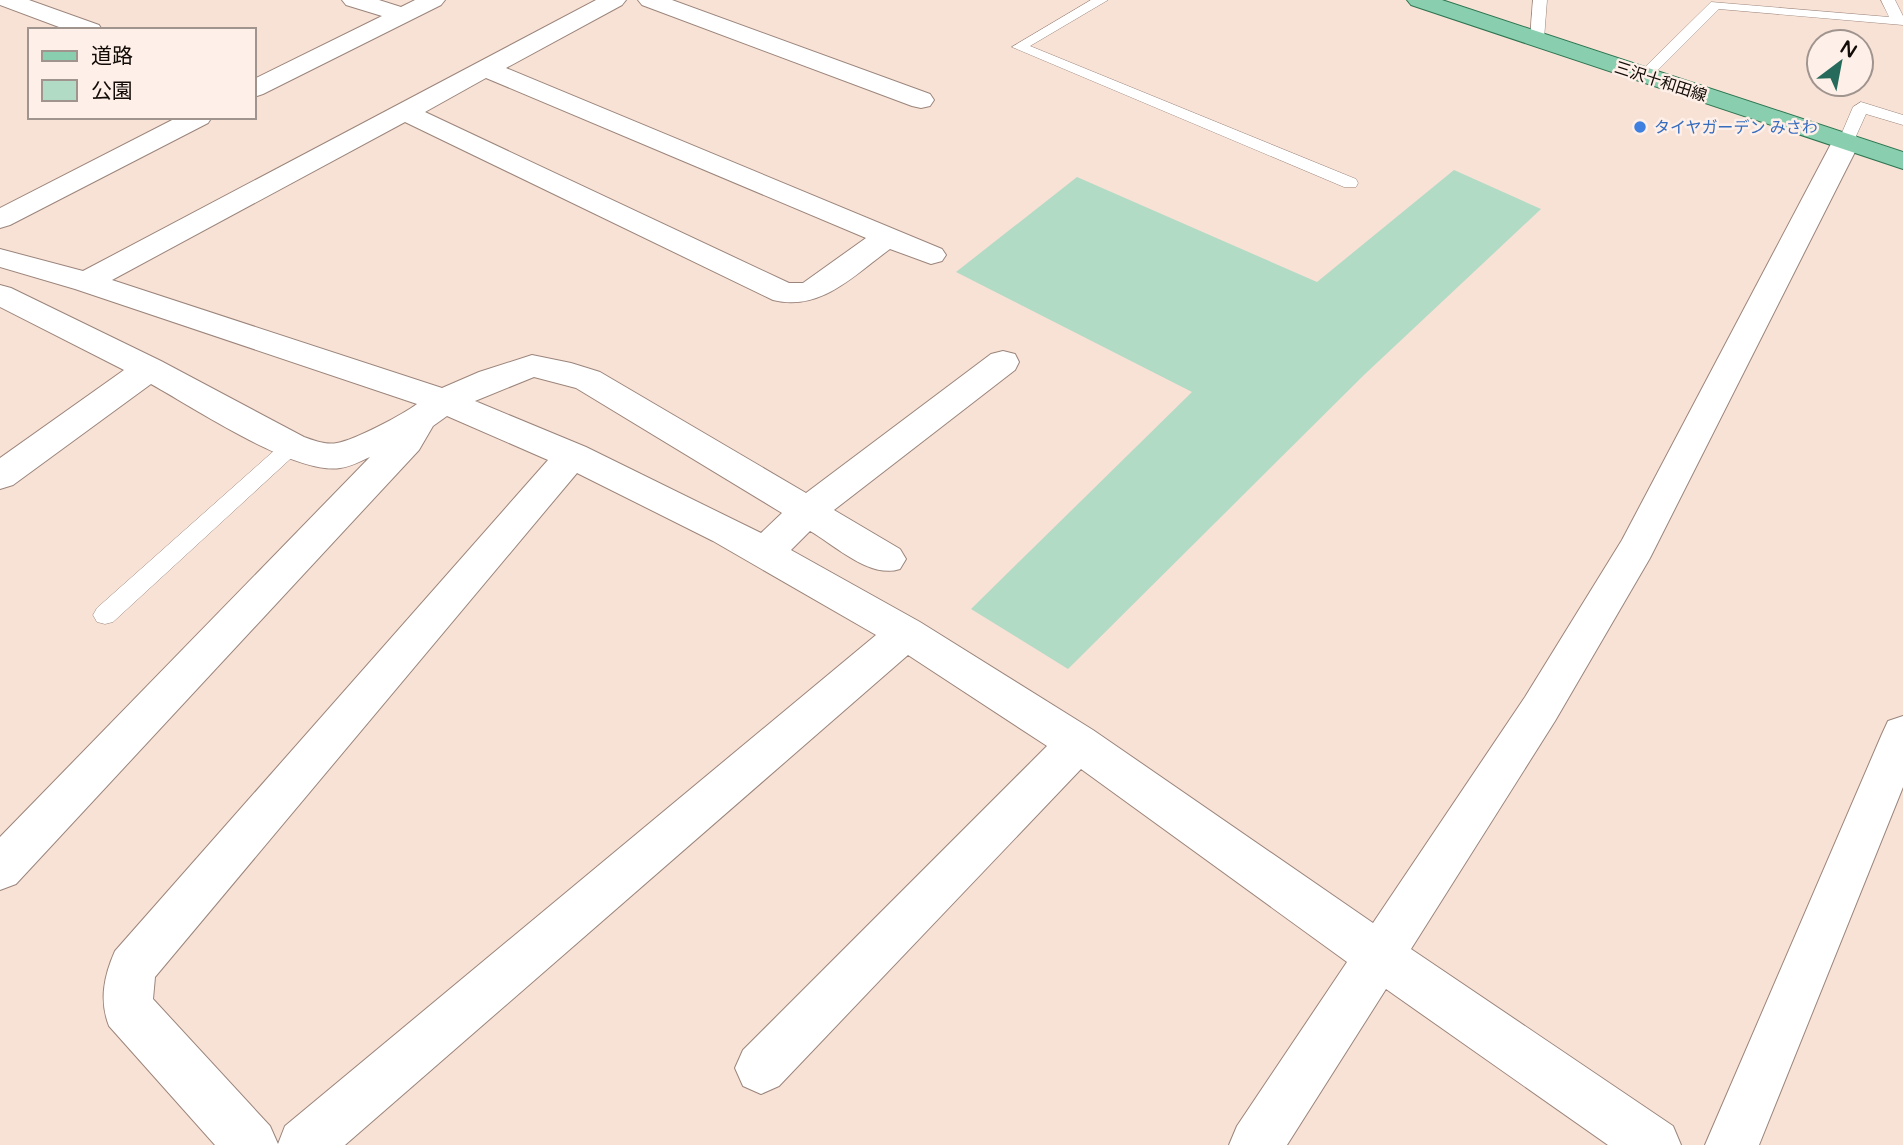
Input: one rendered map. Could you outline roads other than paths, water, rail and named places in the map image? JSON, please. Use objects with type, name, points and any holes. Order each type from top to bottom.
[{"type":"main road","name":"三沢十和田線","points":[[1419,0],[1903,161]]},
{"type":"street","points":[[7,0],[84,28]]},
{"type":"street","points":[[354,0],[403,15]]},
{"type":"street","points":[[256,88],[433,0]]},
{"type":"street","points":[[86,282],[614,0]]},
{"type":"street","points":[[650,0],[921,100]]},
{"type":"street","points":[[485,69],[931,255]]},
{"type":"street","points":[[406,113],[784,293],[810,292],[887,237]]},
{"type":"street","points":[[0,219],[195,119]]},
{"type":"street","points":[[1256,1145],[1377,955],[1540,709],[1637,548],[1846,142]]},
{"type":"street","points":[[0,258],[86,282],[432,410],[573,456],[726,531],[906,633],[1078,743],[1377,955],[1654,1145]]},
{"type":"street","points":[[0,295],[149,369],[292,446],[318,455],[339,456],[491,380],[532,366],[559,371],[588,380],[887,559]]},
{"type":"street","points":[[764,554],[806,512],[1003,362]]},
{"type":"street","points":[[0,476],[149,369]]},
{"type":"street","points":[[0,869],[407,441],[432,410]]},
{"type":"street","points":[[251,1145],[127,1008],[132,968],[544,486],[573,456]]},
{"type":"street","points":[[304,1145],[906,633]]},
{"type":"street","points":[[1732,1145],[1903,734]]},
{"type":"street","points":[[761,1068],[1078,743]]},
{"type":"lane","points":[[1101,0],[1019,47],[1350,183]]},
{"type":"lane","points":[[1537,39],[1540,0]]},
{"type":"lane","points":[[1645,75],[1716,5],[1899,22],[1888,0]]},
{"type":"lane","points":[[1846,142],[1861,107],[1903,120]]},
{"type":"lane","points":[[105,615],[292,446]]},
{"type":"place","name":"タイヤガーデン みさわ","points":[[1640,127]]}]
